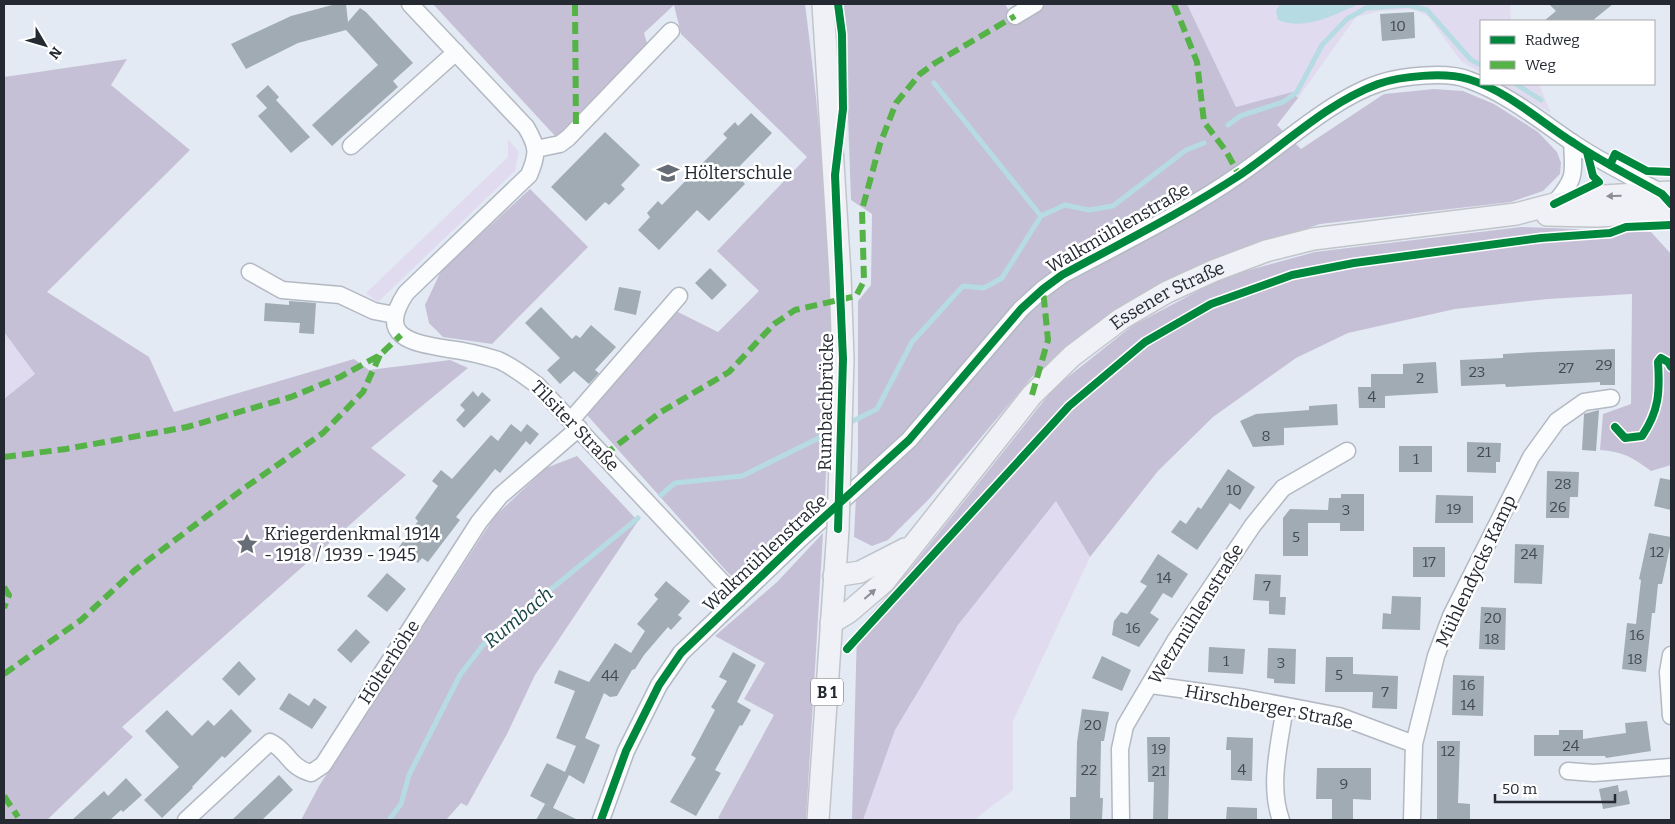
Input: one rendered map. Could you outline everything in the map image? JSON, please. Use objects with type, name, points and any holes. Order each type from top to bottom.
[{"type":"main road","name":"Rumbachbrücke","points":[[823,4],[840,275],[842,359],[838,529],[834,576]]},
{"type":"main road","name":"Essener Straße","points":[[831,623],[848,612],[884,582],[1032,395],[1072,356],[1121,319],[1167,292],[1213,271],[1266,251],[1313,239],[1516,214],[1554,204],[1604,196],[1669,200]]},
{"type":"main road","name":"Essener Straße","points":[[1516,214],[1597,216],[1669,200]]},
{"type":"main road","name":"Essener Straße","points":[[834,576],[860,572],[912,545]]},
{"type":"main road","name":"B 1","points":[[818,820],[834,576]]},
{"type":"street","points":[[250,272],[282,290],[340,295],[374,311],[395,315],[406,293],[529,175],[536,159],[536,149],[526,127],[410,4]]},
{"type":"street","points":[[1015,16],[1035,4]]},
{"type":"street","points":[[536,149],[560,144],[576,130],[671,31]]},
{"type":"street","points":[[351,146],[456,52]]},
{"type":"street","name":"Walkmühlenstraße","points":[[600,820],[626,751],[659,685],[681,653],[909,440],[1021,309],[1043,289],[1062,275],[1239,176],[1356,94],[1379,84],[1398,79],[1443,75],[1468,79],[1480,84]]},
{"type":"street","name":"Walkmühlenstraße","points":[[1481,85],[1503,95],[1542,119],[1572,142],[1669,200]]},
{"type":"street","points":[[1554,204],[1569,186],[1574,174],[1572,142]]},
{"type":"street","points":[[575,424],[679,296]]},
{"type":"street","name":"Tilsiter Straße","points":[[395,315],[396,326],[408,340],[423,346],[498,360],[518,370],[543,390],[738,599]]},
{"type":"street","name":"Mühlendycks Kamp","points":[[1412,820],[1414,744],[1433,665],[1450,616],[1531,457],[1557,421],[1584,402],[1611,398]]},
{"type":"street","name":"Hölterhöhe","points":[[186,820],[270,742],[275,744],[298,769],[311,773],[323,765],[479,522],[500,496],[575,424]]},
{"type":"street","name":"Wetzmühlenstraße","points":[[1121,820],[1120,749],[1125,726],[1175,641],[1253,524],[1283,488],[1348,451]]},
{"type":"street","points":[[1671,655],[1668,672],[1671,716]]},
{"type":"street","name":"Hirschberger Straße","points":[[1150,685],[1339,716],[1414,744]]},
{"type":"street","points":[[1281,820],[1276,808],[1275,772],[1285,706]]},
{"type":"street","points":[[1568,771],[1594,773],[1671,767]]},
{"type":"shaded area","points":[[433,4],[805,4],[820,134],[829,264],[830,352],[825,498],[789,529],[741,578],[730,575],[587,415],[674,310],[718,332],[759,291],[717,251],[807,157],[681,34],[674,5],[644,33],[647,43],[556,137]]},
{"type":"shaded area","points":[[844,4],[1005,4],[1016,23],[1046,4],[1187,4],[1236,107],[1292,92],[1298,98],[1277,125],[1301,149],[1384,94],[1434,89],[1463,91],[1494,104],[1538,132],[1557,152],[1561,163],[1560,174],[1543,191],[1511,202],[1320,224],[1205,262],[1117,309],[1032,377],[930,498],[888,540],[872,546],[854,537],[858,456],[858,301],[871,285],[872,214],[851,200]]},
{"type":"shaded area","points":[[1187,4],[1510,4],[1511,20],[1480,20],[1480,72],[1461,61],[1428,16],[1412,9],[1380,11],[1356,17],[1298,98],[1292,92],[1236,107]]},
{"type":"shaded area","points":[[127,59],[111,85],[190,150],[47,292],[149,357],[174,412],[354,359],[369,370],[450,360],[468,368],[371,448],[406,475],[122,727],[133,737],[47,820],[4,820],[4,399],[35,374],[4,332],[4,77]]},
{"type":"shaded area","points":[[1502,85],[1539,85],[1551,113]]},
{"type":"shaded area","points":[[508,139],[519,152],[515,171],[378,302],[366,293],[508,157]]},
{"type":"shaded area","points":[[530,189],[588,247],[492,344],[443,337],[429,323],[425,305],[441,271]]},
{"type":"shaded area","points":[[1521,227],[1651,232],[1671,254],[1671,465],[1651,471],[1627,456],[1600,450],[1603,414],[1631,404],[1632,294],[1548,299],[1455,309],[1348,333],[1296,358],[1213,417],[1158,471],[1090,557],[1056,501],[958,625],[895,730],[863,820],[852,820],[857,630],[911,568],[1054,388],[1132,326],[1224,277],[1315,252]]},
{"type":"shaded area","points":[[4,332],[35,374],[4,399]]},
{"type":"shaded area","points":[[577,456],[638,521],[535,675],[507,734],[467,806],[461,803],[446,820],[301,820],[319,786],[495,516],[546,468]]},
{"type":"shaded area","points":[[1057,500],[1090,557],[1013,721],[1013,790],[974,820],[863,820],[895,730],[958,625]]},
{"type":"shaded area","points":[[823,533],[806,820],[722,820],[718,818],[774,715],[744,699],[765,663],[715,636],[777,582]]},
{"type":"water","points":[[1281,4],[1359,4],[1319,20],[1299,24],[1278,20],[1276,10]]},
{"type":"building","points":[[336,4],[346,4],[348,22],[360,8],[366,12],[413,63],[393,81],[398,87],[332,146],[312,125],[378,65],[346,30],[298,43],[246,69],[231,44],[291,16]]},
{"type":"building","points":[[1549,4],[1613,4],[1593,20],[1545,20],[1556,11]]},
{"type":"building","points":[[1414,12],[1415,38],[1382,41],[1380,14]]},
{"type":"building","points":[[268,85],[279,97],[276,100],[310,137],[291,153],[258,116],[267,108],[256,96]]},
{"type":"building","points":[[751,113],[772,133],[734,172],[745,184],[709,221],[697,210],[659,250],[638,230],[650,217],[647,213],[658,201],[662,205],[727,138],[723,134],[735,122],[738,126]]},
{"type":"building","points":[[605,132],[640,165],[621,185],[625,189],[609,205],[605,202],[586,221],[551,187]]},
{"type":"building","points":[[710,268],[727,285],[712,300],[695,283]]},
{"type":"building","points":[[619,287],[641,291],[636,315],[614,310]]},
{"type":"building","points":[[289,301],[316,303],[314,334],[299,333],[300,323],[264,321],[265,303],[289,305]]},
{"type":"building","points":[[541,307],[572,339],[576,335],[580,338],[591,325],[616,347],[595,370],[599,373],[589,384],[574,371],[560,384],[547,370],[560,358],[525,323]]},
{"type":"building","points":[[1615,349],[1615,385],[1600,385],[1600,382],[1506,387],[1505,384],[1461,386],[1460,360],[1503,358],[1503,354]]},
{"type":"building","points":[[1436,362],[1438,393],[1385,396],[1385,408],[1359,408],[1358,387],[1371,387],[1371,374],[1403,374],[1403,364]]},
{"type":"building","points":[[473,391],[478,397],[482,392],[491,400],[464,428],[456,420],[465,410],[460,405]]},
{"type":"building","points":[[1337,404],[1338,425],[1284,428],[1284,445],[1253,447],[1240,421],[1256,414],[1309,410],[1309,406]]},
{"type":"building","points":[[1599,410],[1596,451],[1582,450],[1584,414]]},
{"type":"building","points":[[511,424],[521,432],[527,424],[539,434],[530,445],[526,441],[500,473],[495,469],[456,517],[460,520],[428,562],[422,558],[418,563],[399,547],[418,521],[415,518],[438,486],[432,481],[441,470],[452,479],[491,435],[498,441]]},
{"type":"building","points":[[1467,442],[1501,443],[1500,462],[1496,462],[1496,473],[1467,472]]},
{"type":"building","points":[[1399,446],[1432,446],[1432,472],[1399,472]]},
{"type":"building","points":[[1228,469],[1255,487],[1240,510],[1230,503],[1197,550],[1171,532],[1180,520],[1186,524],[1198,507],[1201,509]]},
{"type":"building","points":[[1547,471],[1579,472],[1578,497],[1570,497],[1569,518],[1546,518]]},
{"type":"building","points":[[1660,478],[1671,480],[1671,510],[1654,506]]},
{"type":"building","points":[[1341,494],[1364,494],[1364,531],[1340,531],[1340,523],[1308,523],[1308,556],[1283,556],[1283,518],[1290,509],[1328,510],[1329,498],[1341,498]]},
{"type":"building","points":[[1436,495],[1473,496],[1473,523],[1435,523]]},
{"type":"building","points":[[1649,533],[1671,537],[1671,542],[1662,584],[1658,584],[1655,613],[1652,613],[1646,672],[1622,669],[1627,623],[1636,624],[1641,580],[1639,579]]},
{"type":"building","points":[[1515,544],[1544,545],[1542,584],[1514,583]]},
{"type":"building","points":[[1413,547],[1445,547],[1445,577],[1413,577]]},
{"type":"building","points":[[1158,554],[1188,574],[1172,598],[1163,593],[1150,613],[1159,619],[1139,647],[1112,635],[1114,621],[1121,612],[1127,614],[1147,586],[1140,582]]},
{"type":"building","points":[[387,573],[406,589],[387,612],[367,596]]},
{"type":"building","points":[[1255,574],[1281,575],[1280,597],[1286,597],[1285,615],[1269,614],[1269,601],[1253,600]]},
{"type":"building","points":[[666,581],[690,601],[678,615],[682,618],[671,630],[668,627],[644,655],[635,669],[632,670],[617,696],[610,697],[604,693],[585,738],[600,745],[584,784],[569,775],[553,808],[530,796],[547,763],[565,772],[576,746],[556,738],[575,691],[554,683],[559,670],[589,682],[615,643],[631,653],[645,631],[637,624],[658,599],[654,595]]},
{"type":"building","points":[[1392,596],[1421,597],[1420,630],[1382,629],[1383,613],[1391,614]]},
{"type":"building","points":[[1481,607],[1506,608],[1505,650],[1479,649]]},
{"type":"building","points":[[356,629],[370,642],[351,663],[337,650]]},
{"type":"building","points":[[1209,647],[1245,649],[1243,674],[1208,672]]},
{"type":"building","points":[[1268,648],[1296,649],[1295,684],[1274,683],[1274,679],[1267,678]]},
{"type":"building","points":[[733,652],[756,665],[737,702],[751,710],[742,726],[740,725],[715,770],[721,773],[696,816],[670,802],[696,758],[691,755],[715,710],[711,707],[727,681],[719,677]]},
{"type":"building","points":[[1102,656],[1131,670],[1122,691],[1092,678]]},
{"type":"building","points":[[1326,657],[1353,657],[1353,674],[1398,676],[1397,709],[1372,708],[1373,692],[1325,692]]},
{"type":"building","points":[[239,661],[256,679],[239,696],[222,679]]},
{"type":"building","points":[[1453,675],[1484,676],[1483,716],[1452,715]]},
{"type":"building","points":[[289,693],[309,706],[314,698],[327,707],[312,729],[279,709]]},
{"type":"building","points":[[231,709],[252,731],[225,758],[222,756],[162,818],[144,800],[179,767],[145,731],[167,710],[192,736],[208,720],[214,726]]},
{"type":"building","points":[[1082,709],[1109,712],[1104,741],[1101,741],[1100,798],[1103,798],[1102,820],[1070,820],[1070,797],[1076,797],[1077,742]]},
{"type":"building","points":[[1647,721],[1651,751],[1606,758],[1605,756],[1534,756],[1534,735],[1559,735],[1559,730],[1583,730],[1583,739],[1626,733],[1625,723]]},
{"type":"building","points":[[1147,737],[1170,737],[1168,820],[1153,820],[1154,782],[1148,782]]},
{"type":"building","points":[[1227,737],[1253,738],[1252,781],[1231,780],[1231,750],[1226,750]]},
{"type":"building","points":[[1437,741],[1460,741],[1458,803],[1470,804],[1470,820],[1437,820]]},
{"type":"building","points":[[1317,768],[1371,768],[1371,800],[1353,799],[1353,820],[1332,820],[1332,799],[1316,799]]},
{"type":"building","points":[[279,775],[293,790],[262,820],[232,820]]},
{"type":"building","points":[[126,778],[142,795],[123,812],[121,810],[110,820],[72,820],[104,791],[108,796]]},
{"type":"building","points":[[1618,785],[1619,792],[1627,790],[1630,804],[1603,809],[1599,789]]},
{"type":"building","points":[[545,804],[578,820],[536,820]]},
{"type":"building","points":[[1227,807],[1257,808],[1257,820],[1226,820]]},
{"type":"waterway","name":"Rumbach","points":[[1228,125],[1240,116],[1283,102],[1297,92],[1322,45],[1347,19],[1366,8],[1408,5],[1427,10],[1471,60],[1480,64]]},
{"type":"waterway","points":[[934,83],[1041,216]]},
{"type":"waterway","name":"Rumbach","points":[[1518,85],[1541,100]]},
{"type":"waterway","name":"Rumbach","points":[[847,424],[877,409],[912,342],[963,286],[984,288],[1002,278],[1041,216],[1065,205],[1089,210],[1113,206],[1186,150],[1204,143]]},
{"type":"waterway","name":"Rumbach","points":[[661,495],[675,483],[742,476],[835,430]]},
{"type":"waterway","name":"Rumbach","points":[[389,820],[401,804],[409,775],[460,675],[483,645],[638,518]]},
{"type":"marked path","points":[[575,4],[576,130]]},
{"type":"marked path","points":[[1174,4],[1197,62],[1204,122],[1226,151],[1239,175]]},
{"type":"marked path","points":[[604,455],[661,412],[729,372],[774,324],[795,310],[856,296],[864,281],[862,210],[880,144],[896,103],[920,74],[935,63],[1015,16]]},
{"type":"marked path","points":[[1032,395],[1048,340],[1043,289]]},
{"type":"marked path","points":[[4,457],[66,449],[187,427],[291,397],[340,377],[380,355],[401,335]]},
{"type":"marked path","points":[[4,674],[81,620],[135,570],[243,489],[323,433],[363,392],[380,355]]},
{"type":"marked path","points":[[4,587],[9,595],[4,608]]},
{"type":"marked path","points":[[4,796],[18,817]]},
{"type":"cycle path","points":[[838,4],[842,34],[843,109],[835,175],[843,359],[838,529]]},
{"type":"cycle path","points":[[601,820],[626,751],[659,685],[681,653],[800,539],[909,440],[1021,309],[1043,289],[1062,275],[1218,189],[1240,175],[1306,125],[1359,92],[1387,81],[1435,75],[1458,77],[1480,83]]},
{"type":"cycle path","points":[[1485,85],[1523,107],[1606,163],[1662,194],[1671,204]]},
{"type":"cycle path","points":[[1554,204],[1599,182],[1593,176],[1587,152]]},
{"type":"cycle path","points":[[1610,165],[1615,154],[1647,171],[1671,172]]},
{"type":"cycle path","points":[[847,649],[1069,406],[1145,342],[1211,304],[1292,275],[1354,263],[1541,238],[1610,233],[1626,227],[1671,225]]},
{"type":"cycle path","points":[[1615,427],[1625,438],[1642,436],[1652,418],[1657,401],[1659,383],[1658,362],[1661,358],[1668,362],[1671,367]]},
{"type":"place","name":"Hölterschule","points":[[668,173]]},
{"type":"place","name":"Kriegerdenkmal 1914 - 1918 / 1939 - 1945","points":[[247,544]]}]
